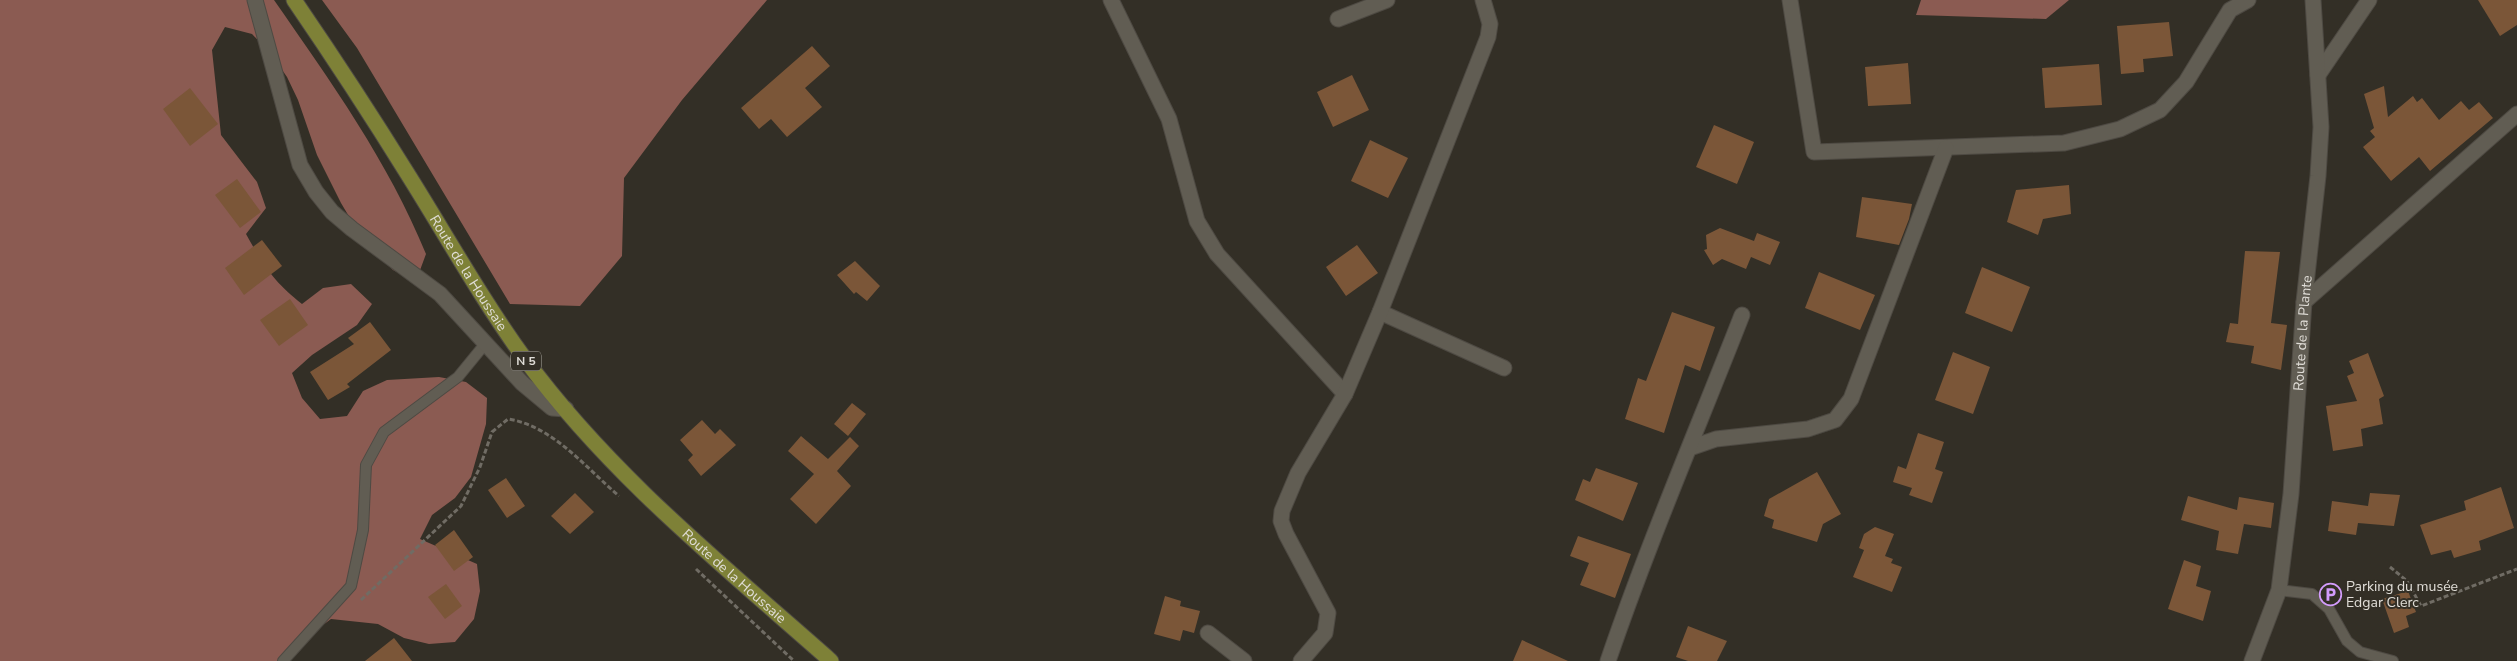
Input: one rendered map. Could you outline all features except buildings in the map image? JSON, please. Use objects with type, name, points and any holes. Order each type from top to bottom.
[{"type":"main road","name":"Route de la Houssaie","points":[[294,0],[341,69],[468,273],[520,352],[566,409],[616,465],[706,551],[824,659]]},
{"type":"street","points":[[254,0],[295,150],[300,165],[316,192],[332,212],[352,229],[440,294],[522,383],[552,408],[566,409]]},
{"type":"street","points":[[1111,0],[1169,119],[1197,221],[1205,238],[1217,254],[1344,394]]},
{"type":"street","points":[[1338,19],[1387,0]]},
{"type":"street","points":[[1302,661],[1325,633],[1328,613],[1286,534],[1281,521],[1282,511],[1298,473],[1344,394],[1380,312],[1488,38],[1490,24],[1483,0]]},
{"type":"street","points":[[1790,0],[1814,152],[2064,143],[2120,129],[2160,110],[2186,82],[2230,10],[2248,0]]},
{"type":"street","name":"Route de la Plante","points":[[2252,661],[2279,590],[2291,494],[2304,302],[2318,176],[2321,127],[2313,0]]},
{"type":"street","points":[[2318,75],[2369,0]]},
{"type":"street","points":[[2304,302],[2517,114]]},
{"type":"street","points":[[1690,448],[1716,438],[1808,429],[1835,420],[1851,399],[1946,148]]},
{"type":"street","points":[[1380,312],[1504,368]]},
{"type":"street","points":[[1608,661],[1637,576],[1690,448],[1742,314]]},
{"type":"street","points":[[1208,633],[1244,661]]},
{"type":"lane","points":[[283,661],[351,586],[363,530],[366,465],[384,432],[458,377],[485,344]]},
{"type":"lane","points":[[2279,590],[2312,594],[2329,609],[2347,641],[2360,652],[2393,661]]},
{"type":"path","points":[[358,602],[461,506],[480,467],[492,432],[508,419],[522,422],[564,445],[581,464],[621,498]]},
{"type":"path","points":[[693,566],[794,661]]},
{"type":"path","points":[[2390,566],[2407,581],[2421,606],[2517,569]]},
{"type":"shaded area","points":[[0,0],[274,0],[337,92],[376,154],[411,220],[426,254],[416,281],[393,270],[357,230],[317,155],[298,100],[287,77],[271,54],[252,34],[225,27],[212,50],[221,135],[257,182],[266,208],[246,234],[270,272],[302,304],[323,288],[351,284],[372,304],[357,325],[312,355],[292,373],[302,398],[320,419],[347,416],[363,391],[387,380],[439,377],[466,382],[487,398],[486,424],[471,477],[455,498],[432,515],[420,539],[477,564],[480,591],[474,619],[455,642],[429,644],[404,638],[378,624],[331,619],[308,636],[285,661],[0,661]]},
{"type":"shaded area","points":[[322,0],[767,0],[682,100],[624,178],[622,256],[580,306],[510,304],[357,48]]},
{"type":"shaded area","points":[[1921,0],[2069,0],[2046,19],[1916,15]]},
{"type":"place","name":"Parking du musée Edgar Clerc","points":[[2330,594]]}]
